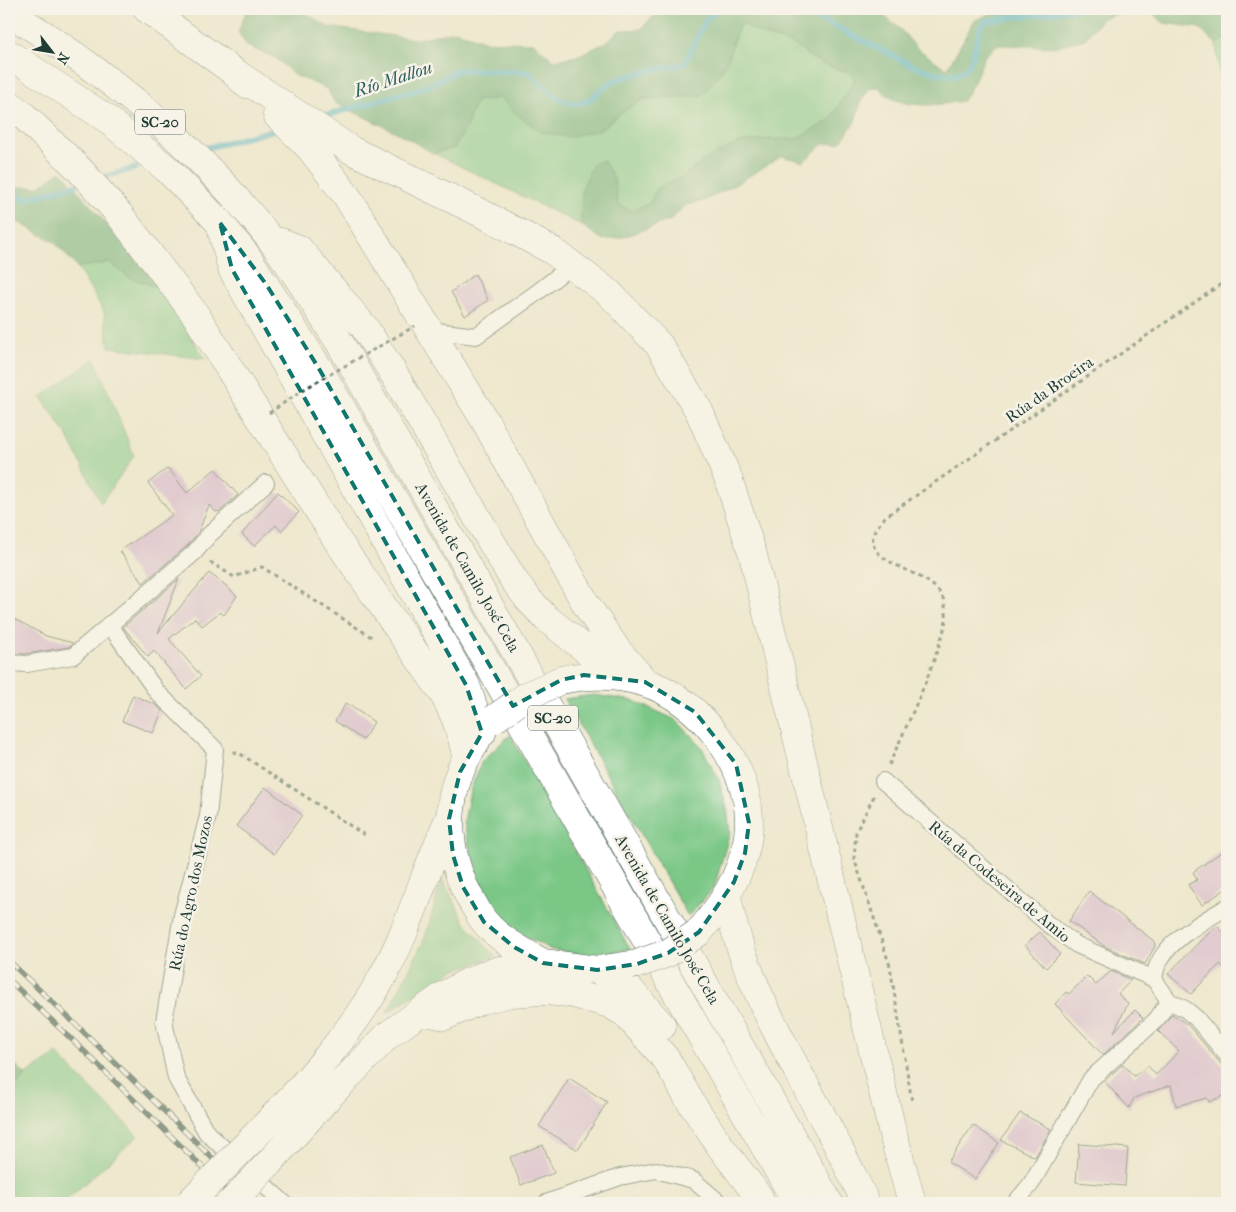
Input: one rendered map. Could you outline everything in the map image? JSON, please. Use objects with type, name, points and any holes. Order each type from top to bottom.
[{"type":"highway","points":[[147,9],[234,72],[350,150],[485,215],[553,251],[609,293],[658,345],[699,410],[728,478],[753,555],[892,1130],[912,1203]]},
{"type":"highway","name":"Avenida de Camilo José Cela","points":[[9,13],[54,40],[97,70],[188,147],[227,187],[292,268],[340,343],[829,1203]]},
{"type":"highway","name":"Avenida de Camilo José Cela","points":[[9,54],[107,119],[168,170],[220,222],[261,276],[323,375],[797,1203]]},
{"type":"highway","points":[[234,72],[310,148],[346,195],[422,328],[484,419],[587,606],[617,650],[645,682]]},
{"type":"highway","points":[[9,104],[78,168],[119,214],[194,314],[339,543],[443,693],[457,719],[466,757]]},
{"type":"highway","points":[[220,222],[232,269],[488,726]]},
{"type":"highway","points":[[269,237],[300,249],[365,328],[513,579],[529,600],[546,618],[619,676]]},
{"type":"highway","points":[[189,1203],[298,1092],[365,1007],[385,973],[405,932],[436,848],[449,819],[452,800],[466,757],[488,726],[525,697],[560,680],[584,675],[619,676],[645,682],[670,694],[695,712],[718,738],[736,764],[745,793],[749,822],[745,853],[734,882],[715,914],[699,932],[668,953],[637,964],[597,970],[543,963],[515,966],[489,973],[468,982],[388,1035],[231,1203]]},
{"type":"highway","points":[[449,819],[453,855],[464,887],[484,922],[514,947],[543,963]]},
{"type":"highway","points":[[727,896],[731,919],[751,979],[792,1063],[832,1135],[866,1203]]},
{"type":"highway","points":[[597,970],[631,991],[664,1028],[761,1200]]},
{"type":"highway","points":[[422,1011],[445,1016],[482,1000],[511,993],[543,991],[570,993],[610,1004],[626,1014],[666,1058],[690,1101],[720,1146],[761,1200]]},
{"type":"street","points":[[422,328],[476,336],[572,265]]},
{"type":"street","points":[[9,663],[27,664],[73,656],[194,553],[209,535],[266,483]]},
{"type":"street","points":[[109,624],[157,692],[215,749]]},
{"type":"street","name":"Rúa do Agro dos Mozos","points":[[215,749],[208,816],[182,915],[164,1021],[176,1078],[208,1133],[284,1203]]},
{"type":"street","name":"Rúa da Codeseira de Amio","points":[[882,781],[1049,925],[1077,945],[1154,979]]},
{"type":"street","points":[[1227,907],[1195,926],[1166,950],[1158,964],[1154,979],[1169,1001],[1185,1009],[1196,1018],[1227,1055]]},
{"type":"street","points":[[1015,1203],[1031,1184],[1091,1079],[1157,1019],[1169,1001]]},
{"type":"street","points":[[546,1203],[620,1177],[656,1170],[693,1180],[720,1203]]},
{"type":"path","name":"Rúa da Broeira","points":[[882,781],[928,676],[946,619],[944,601],[938,588],[927,580],[884,559],[876,553],[872,545],[873,535],[885,518],[1227,280]]},
{"type":"path","points":[[269,413],[306,388],[422,328]]},
{"type":"path","points":[[194,553],[234,577],[262,568],[374,638]]},
{"type":"path","points":[[215,749],[239,753],[366,836]]},
{"type":"path","points":[[882,781],[856,832],[854,858],[890,966],[912,1107]]},
{"type":"highlighted area","points":[[220,223],[266,284],[318,367],[513,706],[561,680],[584,675],[645,682],[695,712],[736,764],[749,823],[745,853],[734,882],[699,932],[668,953],[637,964],[597,970],[543,963],[514,947],[484,922],[463,887],[453,855],[449,819],[460,772],[482,733],[466,685],[232,269]]},
{"type":"green space","points":[[247,9],[299,9],[328,27],[416,39],[456,31],[484,41],[534,43],[553,60],[577,56],[605,43],[620,30],[641,29],[660,9],[876,9],[901,30],[918,49],[947,69],[974,21],[995,11],[1012,9],[1138,9],[1103,18],[1085,39],[1054,47],[997,45],[985,56],[974,82],[963,101],[937,104],[910,104],[891,98],[878,87],[870,88],[861,101],[855,122],[840,143],[823,144],[803,162],[782,156],[704,201],[685,205],[671,220],[624,237],[603,240],[581,225],[582,190],[593,164],[603,160],[614,179],[618,204],[631,211],[650,203],[657,189],[681,178],[706,159],[739,143],[770,139],[795,139],[829,121],[855,80],[849,71],[833,68],[813,59],[793,44],[766,36],[741,23],[733,40],[729,57],[720,73],[701,96],[644,99],[622,112],[599,130],[568,137],[540,132],[500,98],[476,101],[465,130],[454,148],[433,153],[396,132],[335,103],[327,89],[294,75],[277,59],[247,46],[238,32]]},
{"type":"green space","points":[[1147,9],[1227,9],[1227,38],[1216,44],[1199,28],[1164,23]]},
{"type":"green space","points":[[741,23],[766,36],[793,44],[813,59],[833,68],[849,71],[855,80],[829,121],[795,139],[770,139],[739,143],[706,159],[681,178],[657,189],[650,203],[631,211],[618,204],[614,179],[603,161],[594,164],[582,190],[581,225],[433,153],[454,148],[465,130],[476,101],[500,98],[513,111],[599,130],[622,112],[644,99],[701,96],[729,57],[733,40]]},
{"type":"green space","points":[[1227,38],[1227,122],[1225,123],[1216,44]]},
{"type":"green space","points":[[61,171],[161,288],[130,278],[109,262],[77,267],[54,242],[9,217],[9,183],[14,187],[38,187]]},
{"type":"green space","points":[[109,262],[130,278],[161,288],[205,359],[109,347],[104,312],[77,267]]},
{"type":"green space","points":[[95,359],[134,456],[101,503],[68,437],[41,397]]},
{"type":"green space","points":[[594,695],[634,701],[676,720],[701,746],[719,780],[727,809],[730,832],[714,888],[688,916],[564,699]]},
{"type":"green space","points":[[510,735],[630,949],[593,956],[552,950],[515,931],[485,896],[475,875],[464,822],[470,791],[482,761]]},
{"type":"green space","points":[[442,878],[465,923],[496,957],[453,970],[387,1013],[425,938]]},
{"type":"green space","points":[[57,1054],[138,1136],[63,1203],[9,1203],[9,1094],[26,1075]]},
{"type":"green space","points":[[9,1058],[26,1075],[9,1094]]},
{"type":"building","points":[[475,274],[488,300],[465,316],[451,292]]},
{"type":"building","points":[[168,468],[187,493],[215,469],[238,495],[219,512],[216,512],[209,505],[198,533],[187,546],[143,583],[120,551],[172,515],[148,483]]},
{"type":"building","points":[[278,492],[299,512],[281,531],[276,525],[254,546],[242,534]]},
{"type":"building","points":[[209,573],[237,596],[224,615],[220,612],[202,626],[195,618],[169,639],[201,676],[186,689],[154,651],[148,657],[123,627],[179,579],[158,633]]},
{"type":"building","points":[[9,616],[46,636],[73,643],[69,647],[26,654],[9,653]]},
{"type":"building","points":[[133,695],[156,705],[162,711],[153,733],[122,721]]},
{"type":"building","points":[[346,703],[374,722],[363,740],[335,721]]},
{"type":"building","points":[[265,787],[302,815],[274,854],[236,826]]},
{"type":"building","points":[[1227,848],[1227,888],[1202,905],[1188,885],[1197,880],[1193,872]]},
{"type":"building","points":[[1089,891],[1154,941],[1155,946],[1145,964],[1104,946],[1069,921]]},
{"type":"building","points":[[1217,926],[1227,936],[1227,971],[1220,964],[1191,994],[1168,974]]},
{"type":"building","points":[[1040,932],[1060,954],[1046,968],[1025,945]]},
{"type":"building","points":[[1111,971],[1131,980],[1118,994],[1128,1003],[1114,1032],[1135,1010],[1143,1018],[1103,1055],[1055,1004],[1066,992],[1069,994],[1087,976],[1096,985]]},
{"type":"building","points":[[1172,1014],[1188,1025],[1227,1071],[1227,1094],[1209,1102],[1207,1098],[1176,1106],[1171,1085],[1134,1098],[1129,1108],[1104,1081],[1123,1064],[1134,1076],[1148,1066],[1156,1075],[1179,1051],[1158,1031]]},
{"type":"building","points":[[569,1078],[607,1102],[578,1150],[539,1126]]},
{"type":"building","points":[[1020,1113],[1051,1129],[1035,1157],[1001,1140]]},
{"type":"building","points":[[973,1125],[999,1143],[975,1179],[948,1162]]},
{"type":"building","points":[[1079,1144],[1128,1148],[1125,1186],[1076,1182]]},
{"type":"building","points":[[543,1145],[554,1173],[521,1185],[510,1157]]},
{"type":"waterway","name":"Río Mallou","points":[[324,116],[426,87],[458,70],[529,72],[547,90],[562,100],[569,103],[586,101],[610,83],[621,78],[684,64],[706,20],[718,9]]},
{"type":"waterway","name":"Río Mallou","points":[[800,9],[913,66],[939,74],[955,75],[966,69],[971,61],[981,26],[985,21],[1078,9]]},
{"type":"waterway","name":"Río Mallou","points":[[207,148],[277,129]]},
{"type":"waterway","name":"Río Mallou","points":[[103,177],[136,168]]},
{"type":"waterway","name":"Río Mallou","points":[[9,194],[26,199],[76,185]]},
{"type":"railway","points":[[9,961],[258,1203]]},
{"type":"railway","points":[[9,980],[239,1203]]}]
